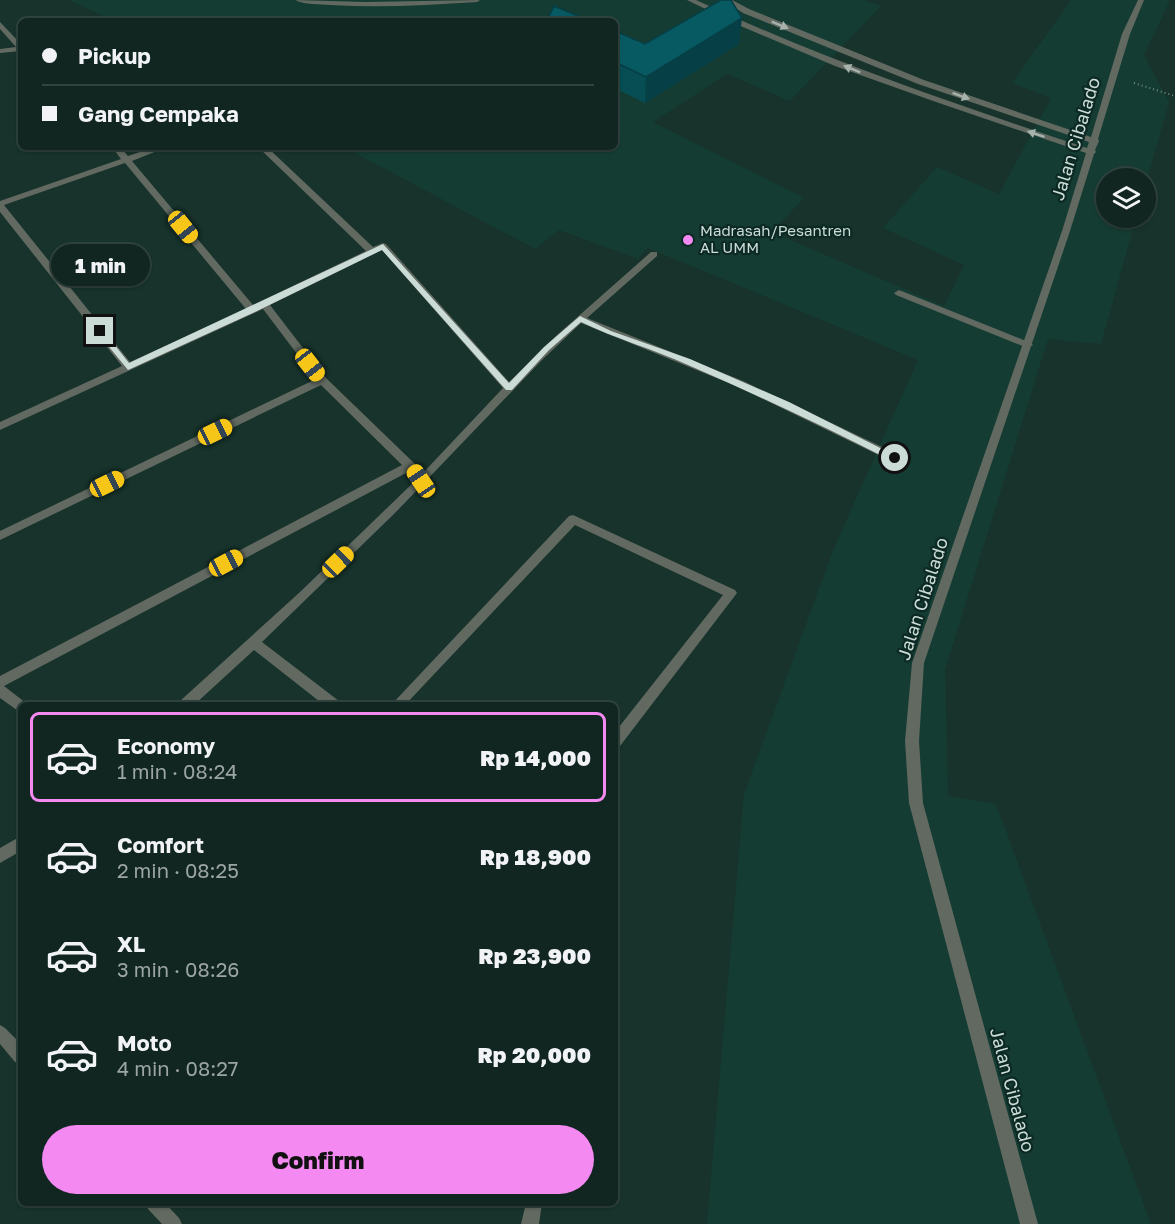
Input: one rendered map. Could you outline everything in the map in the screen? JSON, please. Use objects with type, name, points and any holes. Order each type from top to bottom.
[{"type":"street","points":[[298,0],[339,5],[381,5],[477,0]]},
{"type":"street","points":[[690,0],[730,20],[910,92],[1093,146]]},
{"type":"street","points":[[727,0],[746,11],[921,82],[1093,146]]},
{"type":"street","name":"Jalan Cibalado","points":[[1029,1224],[916,803],[912,741],[918,663],[1028,345],[1093,146],[1126,34],[1141,0]]},
{"type":"street","points":[[0,24],[18,45]]},
{"type":"street","points":[[0,51],[18,49]]},
{"type":"street","points":[[119,150],[252,310]]},
{"type":"street","points":[[128,367],[0,205],[155,150]]},
{"type":"street","points":[[265,150],[372,251]]},
{"type":"street","points":[[0,426],[252,310],[383,246],[509,388]]},
{"type":"street","points":[[188,702],[254,643],[421,481],[546,348],[654,254]]},
{"type":"street","points":[[899,293],[1028,345]]},
{"type":"street","points":[[264,304],[322,380],[410,466],[421,481]]},
{"type":"street","points":[[580,319],[609,333],[688,361],[795,408],[895,458]]},
{"type":"street","points":[[0,536],[322,380]]},
{"type":"street","points":[[0,682],[410,466]]},
{"type":"street","points":[[400,702],[573,519],[731,593],[618,738]]},
{"type":"street","points":[[254,643],[330,702]]},
{"type":"street","points":[[0,690],[18,705]]},
{"type":"street","points":[[0,856],[18,845]]},
{"type":"street","points":[[0,1033],[18,1053]]},
{"type":"street","points":[[157,1206],[173,1224]]},
{"type":"street","points":[[530,1224],[533,1206]]},
{"type":"path","points":[[1113,77],[1175,96]]},
{"type":"shaded area","points":[[69,0],[864,0],[881,6],[790,101],[727,74],[653,122],[804,198],[772,232],[944,306],[964,265],[883,228],[937,167],[999,194],[1051,98],[1012,83],[1071,0],[1170,0],[1144,55],[1169,102],[1150,168],[1096,168],[1096,228],[1133,228],[1101,344],[1048,339],[945,670],[948,796],[996,804],[1151,1224],[707,1224],[744,794],[834,548],[918,360],[648,248],[638,259],[559,230],[535,249],[350,150],[618,150],[618,18],[108,18]]},
{"type":"building","points":[[721,0],[731,0],[742,18],[646,77],[618,63],[618,32],[645,44]]},
{"type":"building","points":[[554,6],[583,18],[548,18]]},
{"type":"place","name":"Madrasah/Pesantren AL UMM","points":[[688,240]]},
{"type":"route","points":[[100,331],[128,367],[383,246],[509,388],[546,348],[580,319],[609,333],[688,361],[806,413],[895,458]]}]
